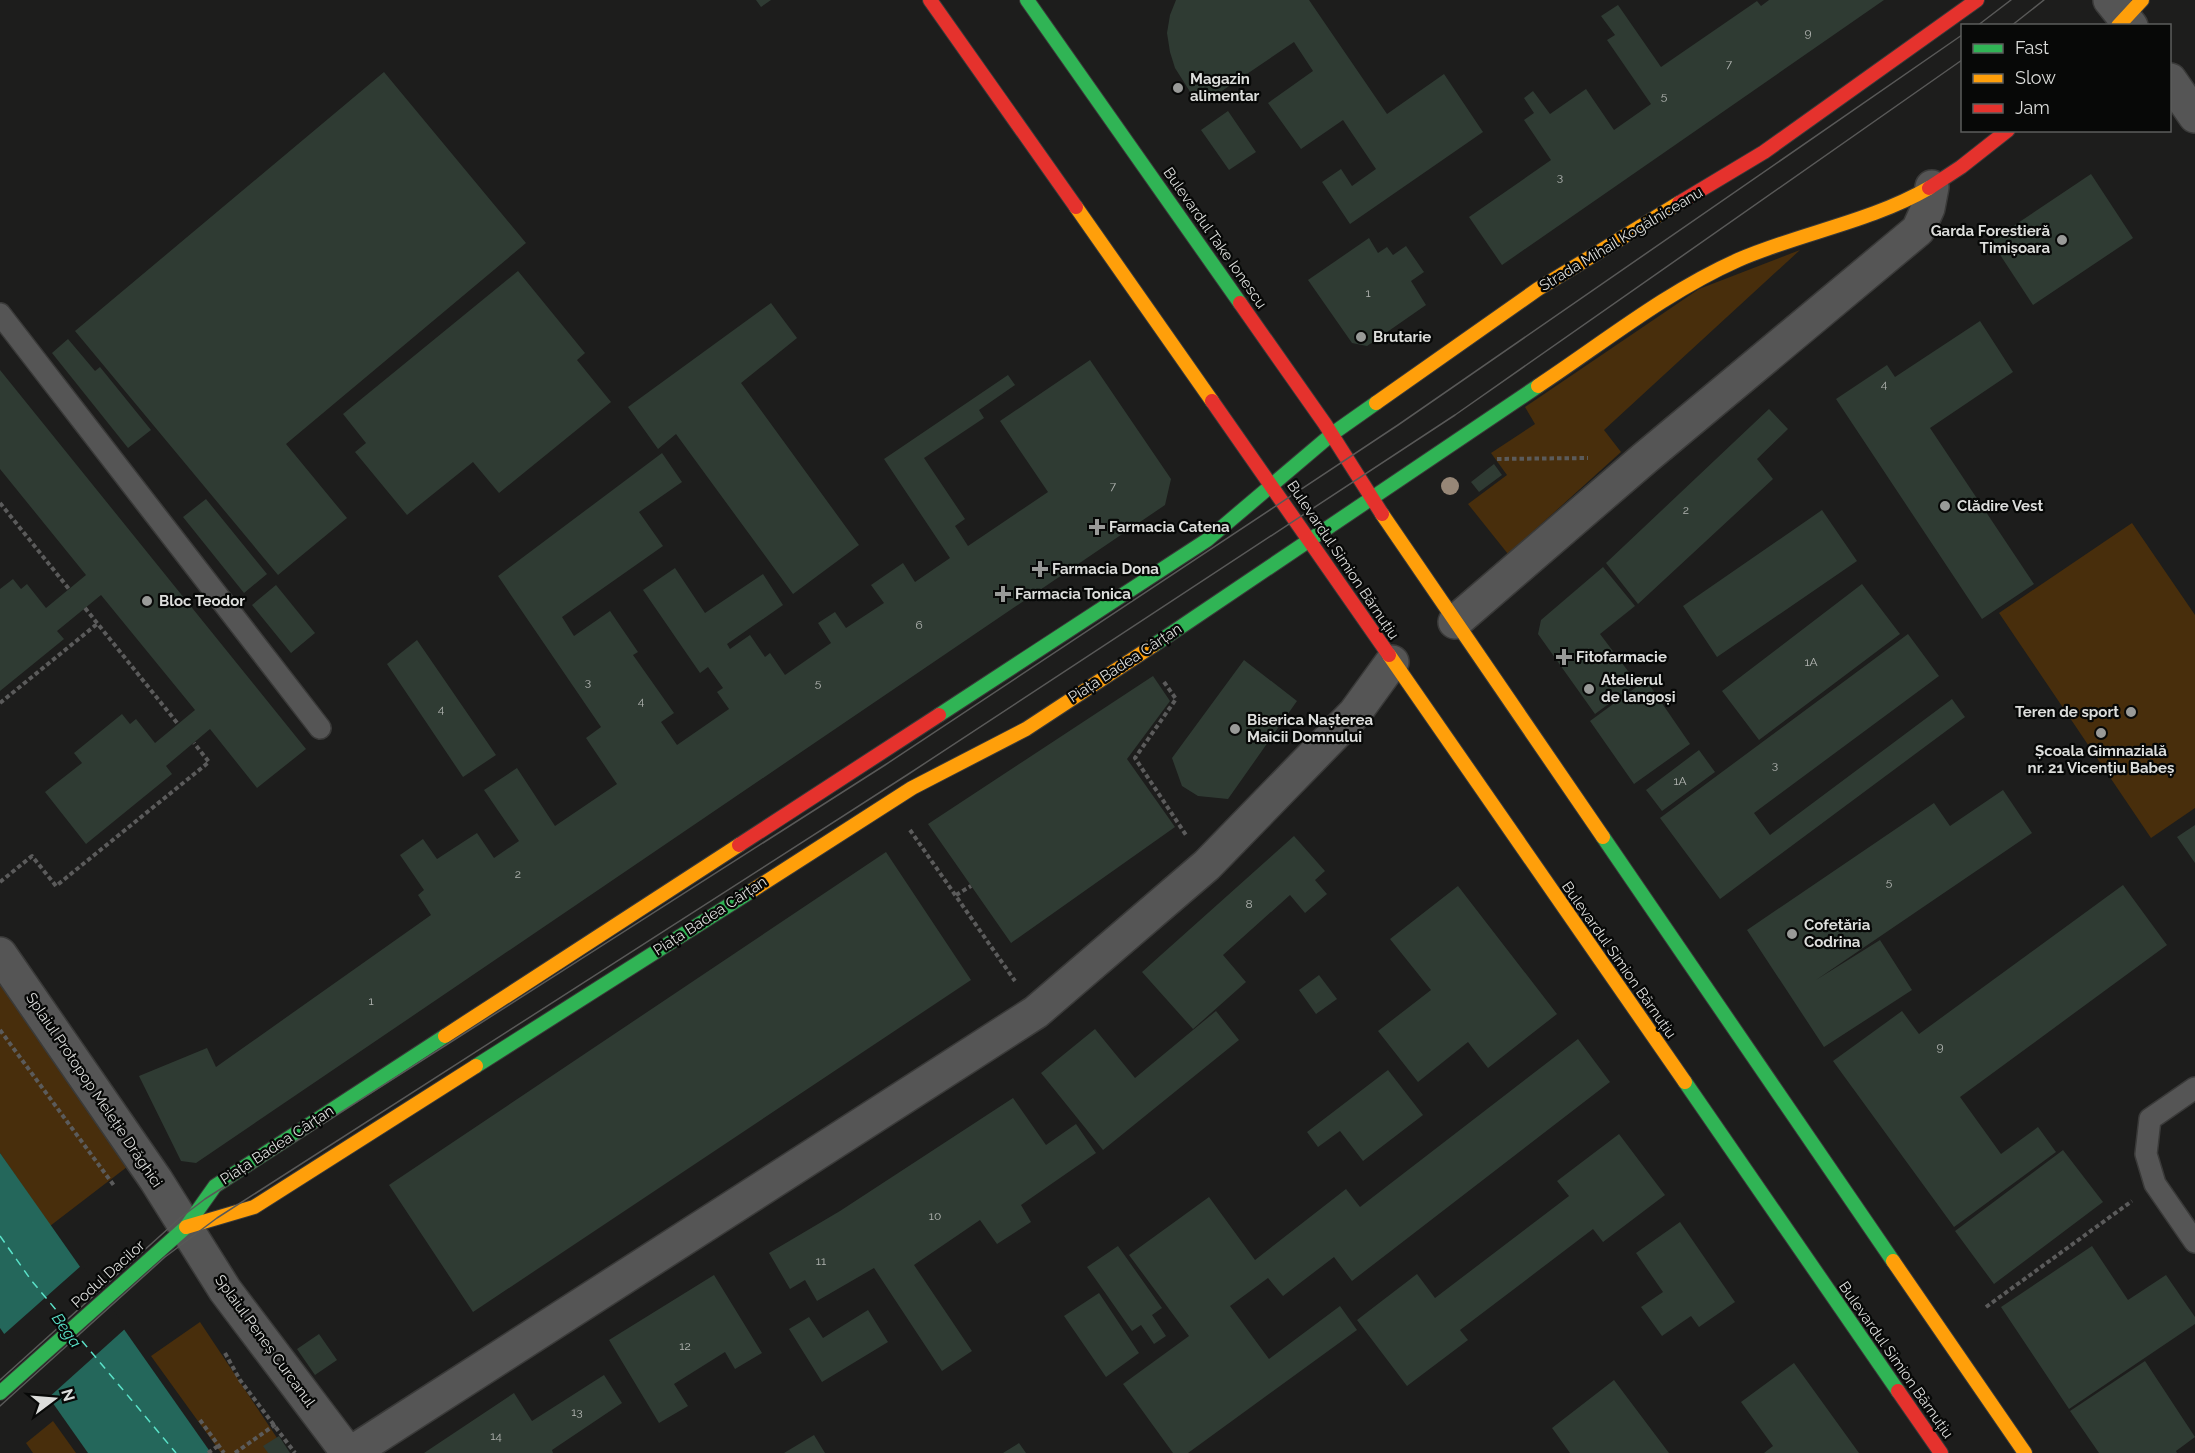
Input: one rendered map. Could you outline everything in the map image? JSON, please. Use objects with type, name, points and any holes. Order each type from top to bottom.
[{"type":"street","points":[[930,0],[1272,485]]},
{"type":"street","name":"Bulevardul Take Ionescu","points":[[1027,0],[1332,434],[1371,498]]},
{"type":"street","name":"Strada Mihail Kogălniceanu","points":[[1272,485],[1332,434],[1538,289],[1764,152],[1977,0]]},
{"type":"street","points":[[2171,83],[2195,116]]},
{"type":"street","points":[[1309,540],[1701,277],[1755,251],[1888,206],[1932,187],[2005,132]]},
{"type":"street","points":[[1455,622],[1645,458],[1918,230],[1928,208],[1932,187]]},
{"type":"street","name":"Bulevardul Simion Bărnuțiu","points":[[1272,485],[1392,662],[1941,1453]]},
{"type":"street","name":"Piața Badea Cârțan","points":[[186,1227],[215,1186],[1207,540],[1272,485]]},
{"type":"street","points":[[1371,498],[2025,1453]]},
{"type":"street","name":"Piața Badea Cârțan","points":[[186,1227],[254,1207],[912,788],[1026,729],[1309,540]]},
{"type":"street","points":[[350,1453],[1036,1012],[1207,865],[1355,713],[1392,662]]},
{"type":"street","name":"Splaiul Protopop Meleție Drăghici","points":[[0,954],[186,1227]]},
{"type":"street","name":"Podul Dacilor","points":[[0,1393],[186,1227]]},
{"type":"street","name":"Splaiul Peneș Curcanul","points":[[186,1227],[225,1290],[350,1453]]},
{"type":"lane","points":[[0,314],[320,728]]},
{"type":"lane","points":[[2195,1088],[2150,1119],[2146,1154],[2155,1184],[2195,1242]]},
{"type":"path","points":[[1495,459],[1645,458]]},
{"type":"path","points":[[0,503],[69,589]]},
{"type":"path","points":[[85,608],[178,724]]},
{"type":"path","points":[[0,703],[97,624]]},
{"type":"path","points":[[1159,675],[1176,699],[1135,758],[1207,865]]},
{"type":"path","points":[[0,882],[32,856],[56,886],[209,762],[194,743]]},
{"type":"path","points":[[1138,774],[1143,771]]},
{"type":"path","points":[[909,828],[1036,1012]]},
{"type":"path","points":[[956,896],[971,886]]},
{"type":"path","points":[[0,1030],[111,1185],[120,1191]]},
{"type":"path","points":[[1986,1307],[2155,1184]]},
{"type":"path","points":[[200,1420],[224,1453]]},
{"type":"path","points":[[235,1453],[282,1420]]},
{"type":"path","points":[[208,1453],[218,1446]]},
{"type":"shaded area","points":[[1800,250],[1604,430],[1621,452],[1508,554],[1468,504],[1507,475],[1491,453],[1535,424],[1525,407],[1699,289]]},
{"type":"shaded area","name":"Teren de sport","points":[[2132,523],[2195,615],[2195,808],[2151,838],[1999,613]]},
{"type":"shaded area","points":[[0,954],[140,1157],[50,1226],[0,1153]]},
{"type":"shaded area","points":[[200,1322],[287,1453],[221,1453],[151,1356]]},
{"type":"shaded area","points":[[53,1421],[76,1453],[33,1453],[26,1443]]},
{"type":"water","name":"Bega","points":[[0,1153],[211,1453],[88,1453],[0,1328]]},
{"type":"pier","points":[[82,1265],[126,1328],[47,1399],[2,1336]]},
{"type":"building","points":[[756,0],[771,0],[761,7]]},
{"type":"building","points":[[1176,0],[1309,0],[1387,114],[1444,74],[1483,132],[1350,224],[1322,182],[1341,169],[1352,186],[1376,169],[1343,120],[1301,149],[1268,103],[1313,71],[1294,42],[1210,99],[1205,91],[1194,98],[1175,68],[1170,52],[1167,33],[1170,15]]},
{"type":"building","points":[[1769,0],[1884,0],[1502,265],[1469,217],[1551,160],[1524,120],[1534,113],[1524,98],[1533,91],[1550,114],[1586,89],[1614,130],[1651,104],[1607,40],[1615,35],[1601,16],[1618,5],[1661,67],[1757,1],[1761,6]]},
{"type":"building","points":[[384,72],[526,243],[286,444],[347,518],[278,575],[75,331]]},
{"type":"building","points":[[1228,111],[1256,152],[1229,170],[1201,130]]},
{"type":"building","name":"Garda Forestieră Timișoara","points":[[2091,174],[2133,238],[2033,305],[1991,241]]},
{"type":"building","points":[[1369,238],[1378,253],[1387,247],[1393,255],[1406,246],[1424,272],[1411,281],[1426,305],[1367,346],[1352,343],[1308,280]]},
{"type":"building","points":[[518,271],[585,353],[577,360],[611,402],[499,493],[473,462],[407,515],[355,452],[366,443],[343,414]]},
{"type":"building","points":[[771,303],[797,338],[741,383],[859,545],[793,594],[676,434],[658,449],[628,407]]},
{"type":"building","name":"Clădire Vest","points":[[1980,321],[2013,372],[1930,428],[2034,584],[1982,619],[1836,399],[1887,365],[1895,377]]},
{"type":"building","points":[[68,339],[95,371],[100,367],[151,430],[128,448],[52,353]]},
{"type":"building","points":[[1090,360],[1171,479],[1165,505],[196,1163],[181,1161],[139,1076],[207,1048],[216,1067],[431,915],[418,895],[424,890],[400,855],[423,839],[437,859],[477,833],[494,858],[519,841],[484,790],[517,768],[555,826],[617,784],[586,738],[601,727],[498,576],[662,453],[682,482],[639,512],[663,546],[562,617],[574,636],[610,611],[638,652],[633,655],[674,713],[661,722],[677,745],[729,709],[717,692],[723,688],[708,667],[700,673],[643,590],[675,568],[705,613],[763,574],[783,605],[727,644],[730,649],[750,635],[765,657],[770,653],[785,675],[831,643],[818,623],[835,612],[846,628],[884,603],[871,585],[903,563],[915,582],[950,558],[884,459],[1008,375],[1015,385],[979,410],[984,418],[924,458],[965,519],[955,526],[968,546],[1048,492],[1000,421]]},
{"type":"building","name":"Bloc Teodor","points":[[0,370],[306,749],[257,788],[210,729],[166,766],[172,774],[86,844],[45,792],[82,763],[74,753],[122,714],[130,724],[136,719],[155,743],[195,710],[101,595],[57,631],[64,639],[0,691],[0,589],[13,579],[21,589],[27,584],[46,608],[86,575],[0,469]]},
{"type":"building","points":[[1769,409],[1788,429],[1757,459],[1773,479],[1638,604],[1606,563]]},
{"type":"building","points":[[1494,464],[1502,475],[1479,492],[1471,482]]},
{"type":"building","points":[[206,499],[267,574],[244,593],[183,517]]},
{"type":"building","points":[[1822,510],[1857,561],[1717,657],[1683,606]]},
{"type":"building","points":[[1603,567],[1635,606],[1600,634],[1637,683],[1595,714],[1538,634],[1541,620]]},
{"type":"building","points":[[1862,584],[1900,634],[1759,740],[1722,691]]},
{"type":"building","points":[[276,585],[315,633],[291,653],[252,605]]},
{"type":"building","points":[[1908,634],[1939,676],[1754,813],[1770,835],[1952,699],[1965,717],[1720,899],[1660,818]]},
{"type":"building","points":[[417,640],[496,755],[463,777],[387,664]]},
{"type":"building","name":"Biserica Nașterea Maicii Domnului","points":[[1244,660],[1297,701],[1228,799],[1198,796],[1182,786],[1172,758]]},
{"type":"building","points":[[1153,676],[1170,701],[1127,759],[1175,827],[1011,943],[928,824]]},
{"type":"building","points":[[1646,680],[1690,744],[1634,784],[1590,721]]},
{"type":"building","points":[[1699,750],[1715,772],[1662,811],[1646,790]]},
{"type":"building","points":[[2003,790],[2032,833],[1816,980],[1880,940],[1912,990],[1824,1047],[1747,930],[1934,803],[1950,826]]},
{"type":"building","points":[[2195,825],[2195,863],[2177,837]]},
{"type":"building","points":[[1294,836],[1325,871],[1315,880],[1327,894],[1305,913],[1290,895],[1223,955],[1246,982],[1193,1029],[1142,972]]},
{"type":"building","points":[[886,852],[971,980],[473,1312],[389,1185]]},
{"type":"building","points":[[2123,885],[2167,945],[1960,1097],[2001,1154],[2038,1127],[2056,1152],[1954,1227],[1833,1061],[1902,1011],[1919,1034]]},
{"type":"building","points":[[1458,886],[1557,1014],[1488,1068],[1468,1042],[1418,1082],[1378,1031],[1431,990],[1390,939]]},
{"type":"building","points":[[1319,975],[1337,999],[1316,1014],[1299,990]]},
{"type":"building","points":[[1216,1011],[1239,1040],[1103,1150],[1041,1073],[1095,1029],[1135,1078]]},
{"type":"building","points":[[1578,1039],[1610,1082],[1352,1281],[1334,1257],[1283,1296],[1268,1278],[1230,1306],[1269,1359],[1340,1306],[1357,1330],[1188,1453],[1173,1453],[1123,1384],[1189,1336],[1129,1255],[1209,1197],[1255,1260],[1346,1189],[1360,1207]]},
{"type":"building","points":[[1388,1070],[1423,1115],[1363,1161],[1340,1131],[1318,1147],[1307,1132]]},
{"type":"building","points":[[1013,1098],[1046,1145],[1076,1124],[1096,1153],[1021,1205],[1031,1222],[997,1244],[980,1220],[914,1265],[972,1351],[942,1371],[874,1268],[817,1301],[805,1280],[790,1289],[769,1253],[840,1211]]},
{"type":"building","points":[[1619,1134],[1665,1195],[1603,1242],[1593,1229],[1460,1330],[1468,1340],[1407,1386],[1357,1320],[1417,1274],[1435,1298],[1569,1196],[1557,1181]]},
{"type":"building","points":[[2063,1150],[2103,1202],[1994,1284],[1955,1231]]},
{"type":"building","points":[[1680,1222],[1735,1302],[1699,1327],[1691,1316],[1662,1336],[1641,1307],[1663,1292],[1636,1253]]},
{"type":"building","points":[[1118,1246],[1162,1308],[1152,1315],[1166,1336],[1154,1344],[1141,1325],[1132,1331],[1087,1267]]},
{"type":"building","points":[[2092,1246],[2128,1300],[2166,1275],[2195,1317],[2195,1324],[2069,1409],[2001,1307]]},
{"type":"building","points":[[714,1275],[762,1353],[735,1369],[725,1352],[674,1384],[688,1406],[659,1423],[609,1340]]},
{"type":"building","points":[[1099,1293],[1139,1353],[1106,1377],[1064,1316]]},
{"type":"building","points":[[868,1310],[888,1342],[822,1382],[789,1329],[809,1317],[823,1338]]},
{"type":"building","points":[[319,1334],[337,1360],[315,1375],[297,1349]]},
{"type":"building","points":[[2145,1361],[2195,1437],[2176,1451],[2177,1453],[2099,1453],[2070,1411]]},
{"type":"building","points":[[1794,1363],[1859,1453],[1764,1453],[1773,1446],[1741,1402]]},
{"type":"building","points":[[604,1375],[622,1403],[552,1450],[553,1453],[424,1453],[514,1393],[532,1421]]},
{"type":"building","points":[[1614,1380],[1669,1453],[1570,1453],[1552,1428]]},
{"type":"building","points":[[814,1435],[825,1453],[784,1453]]},
{"type":"building","points":[[279,1436],[290,1453],[268,1453],[263,1446]]},
{"type":"building","points":[[1019,1443],[1026,1453],[1003,1453]]},
{"type":"ferry route","points":[[0,1236],[31,1280],[62,1317]]},
{"type":"ferry route","points":[[82,1341],[176,1453]]},
{"type":"tram line","points":[[1980,24],[2011,0]]},
{"type":"tram line","points":[[2014,24],[2044,0]]},
{"type":"tram line","points":[[0,1380],[180,1218],[205,1199],[885,765],[1398,425],[1961,36]]},
{"type":"tram line","points":[[0,1406],[165,1257],[217,1218],[907,775],[1455,415],[1961,61]]},
{"type":"traffic: fast","points":[[1027,0],[1240,303]]},
{"type":"traffic: fast","points":[[1154,645],[1538,386]]},
{"type":"traffic: fast","points":[[939,715],[1207,540],[1332,434],[1376,403]]},
{"type":"traffic: fast","points":[[1603,837],[1893,1261]]},
{"type":"traffic: fast","points":[[476,1066],[753,890]]},
{"type":"traffic: fast","points":[[0,1393],[186,1227],[215,1186],[445,1036]]},
{"type":"traffic: fast","points":[[1685,1082],[1898,1391]]},
{"type":"traffic: slow","points":[[2120,24],[2142,0]]},
{"type":"traffic: slow","points":[[1538,386],[1635,319],[1711,273],[1786,242],[1883,210],[1929,188]]},
{"type":"traffic: slow","points":[[1376,403],[1538,289],[1679,203]]},
{"type":"traffic: slow","points":[[1076,207],[1212,401]]},
{"type":"traffic: slow","points":[[1382,514],[1603,837]]},
{"type":"traffic: slow","points":[[753,890],[912,788],[1026,729],[1154,645]]},
{"type":"traffic: slow","points":[[1389,655],[1685,1082]]},
{"type":"traffic: slow","points":[[445,1036],[739,845]]},
{"type":"traffic: slow","points":[[186,1227],[254,1207],[476,1066]]},
{"type":"traffic: slow","points":[[1893,1261],[2025,1453]]},
{"type":"traffic: jam","points":[[930,0],[1076,207]]},
{"type":"traffic: jam","points":[[1679,203],[1764,152],[1977,0]]},
{"type":"traffic: jam","points":[[1929,188],[1961,167],[2005,132]]},
{"type":"traffic: jam","points":[[1240,303],[1325,424],[1382,514]]},
{"type":"traffic: jam","points":[[1212,401],[1389,655]]},
{"type":"traffic: jam","points":[[739,845],[939,715]]},
{"type":"traffic: jam","points":[[1898,1391],[1941,1453]]},
{"type":"place","name":"Magazin alimentar","points":[[1178,88]]},
{"type":"place","name":"Garda Forestieră Timișoara","points":[[2062,240]]},
{"type":"place","name":"Brutarie","points":[[1361,337]]},
{"type":"place","name":"Clădire Vest","points":[[1945,506]]},
{"type":"place","name":"Farmacia Catena","points":[[1097,527]]},
{"type":"place","name":"Farmacia Dona","points":[[1040,569]]},
{"type":"place","name":"Farmacia Tonica","points":[[1003,594]]},
{"type":"place","name":"Bloc Teodor","points":[[147,601]]},
{"type":"place","name":"Fitofarmacie","points":[[1564,657]]},
{"type":"place","name":"Atelierul de langoși","points":[[1589,689]]},
{"type":"place","name":"Teren de sport","points":[[2131,712]]},
{"type":"place","name":"Biserica Nașterea Maicii Domnului","points":[[1235,729]]},
{"type":"place","name":"Școala Gimnazială nr. 21 Vicențiu Babeș","points":[[2101,733]]},
{"type":"place","name":"Cofetăria Codrina","points":[[1792,934]]}]
